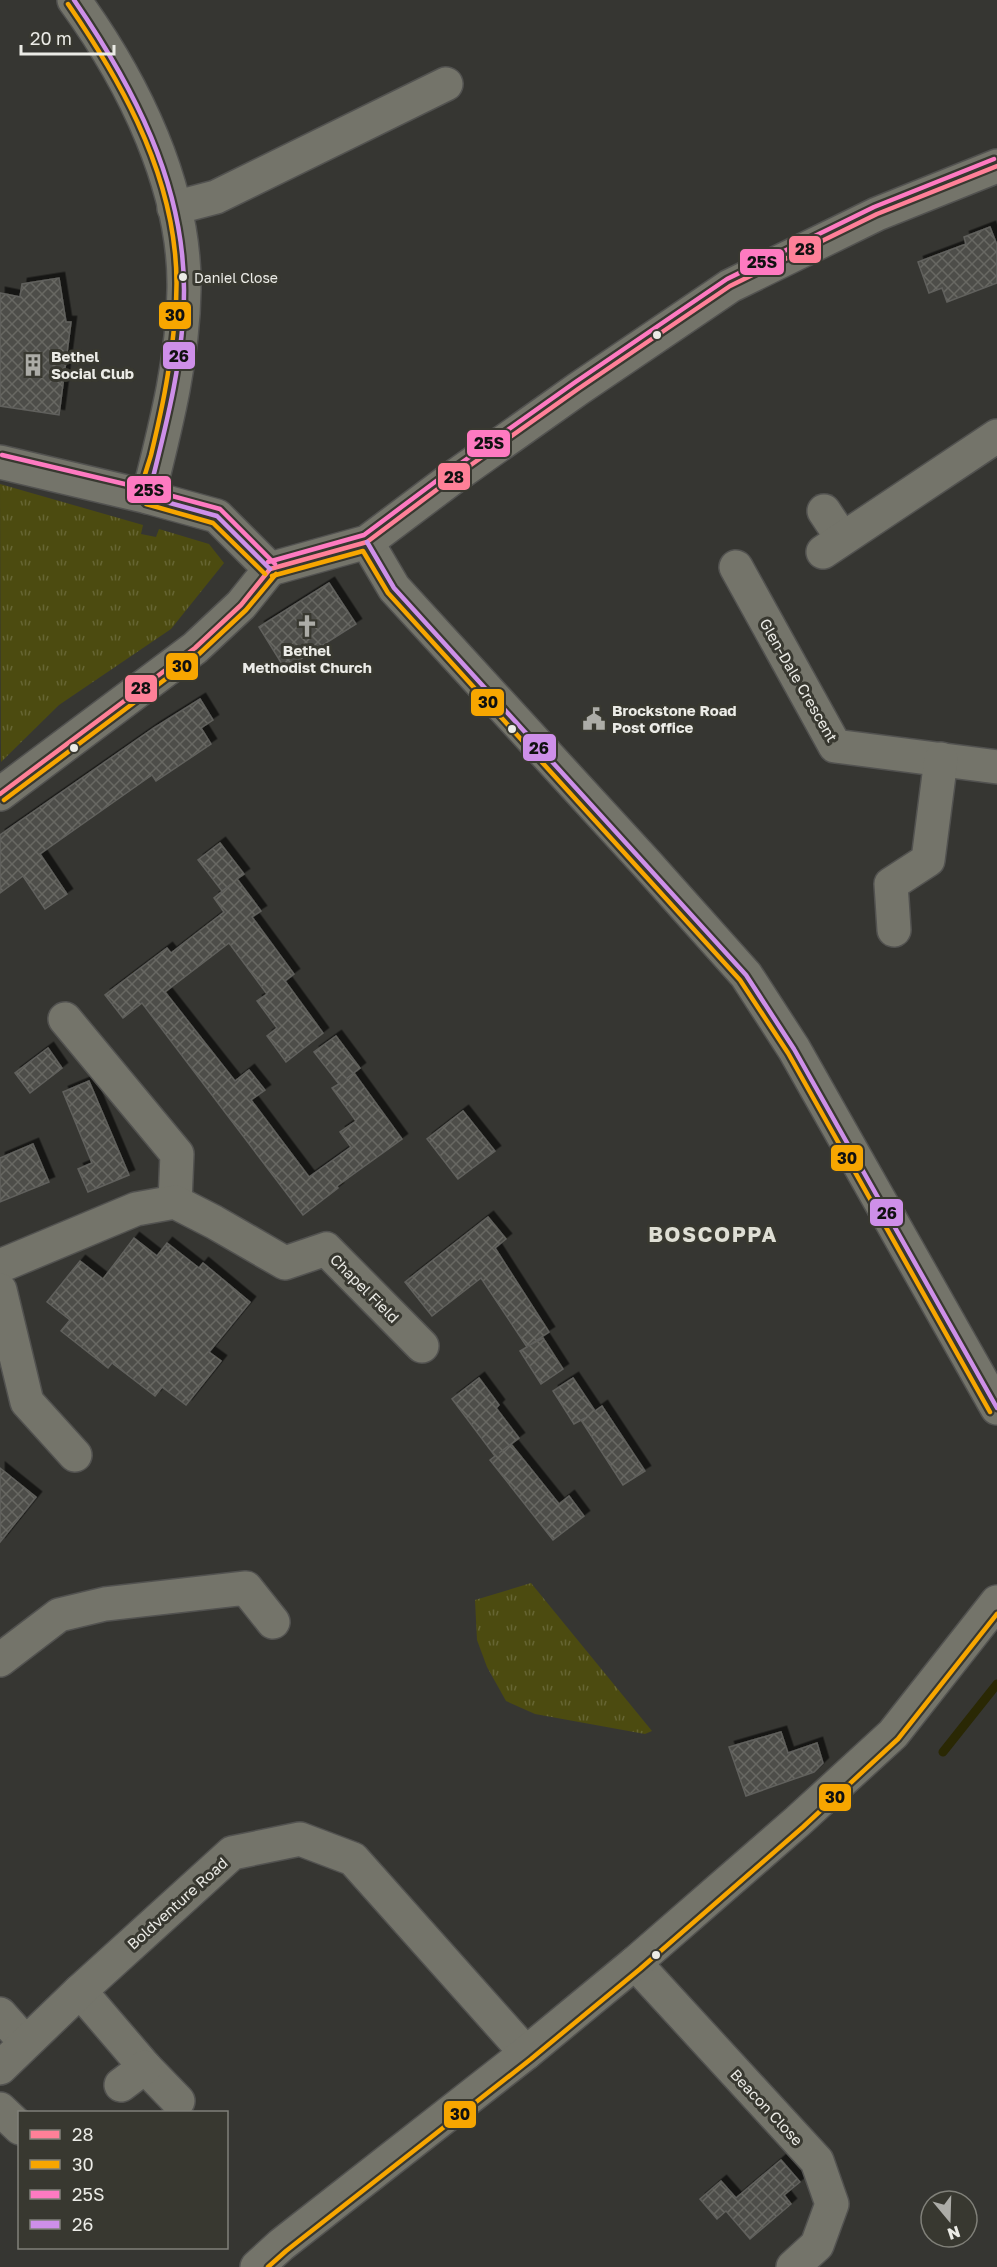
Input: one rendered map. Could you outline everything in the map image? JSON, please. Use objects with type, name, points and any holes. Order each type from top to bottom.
[{"type":"street","points":[[74,0],[94,27],[123,76],[154,140],[174,208],[182,247],[184,290],[181,344],[174,390],[148,497]]},
{"type":"street","points":[[174,208],[216,197],[446,84]]},
{"type":"street","points":[[0,794],[195,648],[241,605],[270,569],[367,542],[451,479],[730,286],[877,214],[997,166]]},
{"type":"street","points":[[824,511],[832,545],[997,436]]},
{"type":"street","points":[[0,462],[217,516],[270,569]]},
{"type":"street","points":[[367,542],[394,588],[646,862],[746,975],[794,1049],[997,1408]]},
{"type":"street","name":"Glen-Dale Crescent","points":[[736,567],[835,746],[997,767]]},
{"type":"street","points":[[894,930],[891,884],[928,860],[940,759]]},
{"type":"street","points":[[0,1266],[136,1209],[175,1202],[177,1154],[65,1020]]},
{"type":"street","name":"Chapel Field","points":[[175,1202],[285,1263],[326,1249],[422,1346]]},
{"type":"street","points":[[0,1290],[27,1402],[75,1455]]},
{"type":"street","points":[[0,1660],[58,1615],[105,1604],[246,1588],[273,1623]]},
{"type":"street","points":[[257,2267],[281,2245],[526,2053],[635,1963],[784,1834],[893,1734],[997,1602]]},
{"type":"street","name":"Boldventure Road","points":[[0,2068],[80,1991],[232,1853],[300,1839],[353,1858],[526,2053]]},
{"type":"street","name":"Beacon Close","points":[[635,1963],[817,2161],[832,2204],[817,2245],[793,2267]]},
{"type":"street","points":[[80,1991],[133,2076],[178,2101]]},
{"type":"street","points":[[0,2014],[25,2042]]},
{"type":"street","points":[[0,2109],[18,2126]]},
{"type":"green space","points":[[0,484],[143,525],[141,534],[156,537],[159,529],[209,544],[224,563],[171,629],[59,705],[1,762]]},
{"type":"green space","points":[[531,1583],[652,1731],[645,1734],[535,1714],[506,1701],[487,1667],[477,1640],[475,1600]]},
{"type":"building","points":[[990,227],[997,245],[997,283],[947,302],[942,288],[929,293],[918,262],[966,244],[964,237]]},
{"type":"building","name":"Bethel Social Club","points":[[59,278],[66,322],[71,322],[59,415],[0,406],[0,293],[20,297],[22,284]]},
{"type":"building","name":"Bethel Methodist Church","points":[[329,583],[356,624],[285,669],[259,627]]},
{"type":"building","points":[[200,699],[213,720],[201,728],[211,744],[156,781],[152,775],[40,854],[67,894],[45,909],[23,876],[0,893],[0,835],[154,728]]},
{"type":"building","points":[[220,843],[244,874],[237,879],[261,911],[252,917],[294,974],[285,981],[323,1033],[286,1062],[267,1036],[277,1028],[257,1001],[267,994],[229,943],[165,992],[235,1081],[249,1070],[265,1090],[251,1100],[309,1177],[351,1147],[340,1132],[356,1121],[332,1088],[339,1084],[314,1052],[336,1036],[360,1068],[346,1079],[354,1073],[402,1139],[337,1186],[338,1188],[303,1215],[142,1003],[123,1018],[105,995],[167,948],[171,953],[224,912],[214,898],[231,884],[222,891],[198,860]]},
{"type":"building","points":[[48,1048],[62,1068],[30,1093],[15,1073]]},
{"type":"building","points":[[89,1081],[129,1175],[88,1192],[78,1169],[92,1163],[63,1092]]},
{"type":"building","points":[[463,1111],[495,1151],[458,1179],[427,1139]]},
{"type":"building","points":[[33,1144],[49,1182],[0,1202],[0,1158]]},
{"type":"building","points":[[488,1217],[506,1239],[495,1248],[549,1332],[528,1346],[543,1338],[563,1369],[541,1384],[520,1351],[527,1347],[481,1278],[432,1316],[405,1282]]},
{"type":"building","points":[[134,1238],[157,1256],[167,1243],[199,1268],[203,1263],[250,1302],[209,1352],[221,1361],[186,1405],[162,1387],[155,1396],[112,1363],[108,1368],[61,1331],[70,1320],[47,1302],[80,1261],[103,1279]]},
{"type":"building","points":[[479,1378],[499,1405],[496,1408],[519,1438],[511,1444],[559,1504],[569,1496],[584,1516],[553,1540],[490,1460],[495,1456],[452,1399]]},
{"type":"building","points":[[573,1378],[595,1411],[602,1406],[645,1471],[623,1485],[581,1420],[574,1424],[553,1391]]},
{"type":"building","points":[[0,1468],[36,1497],[0,1542]]},
{"type":"building","points":[[781,1732],[788,1753],[817,1743],[823,1763],[814,1772],[746,1796],[729,1747]]},
{"type":"building","points":[[781,2160],[800,2182],[784,2195],[791,2204],[750,2239],[726,2211],[717,2219],[700,2199],[721,2181],[736,2198]]},
{"type":"waterway","points":[[943,1752],[997,1684]]},
{"type":"transit line","name":"26","points":[[74,0],[116,67],[151,137],[165,174],[182,250],[184,290],[181,342],[172,395],[148,497],[217,516],[270,569]]},
{"type":"transit line","name":"30","points":[[68,4],[105,61],[137,122],[151,153],[170,219],[176,267],[175,324],[161,411],[141,499],[146,504],[213,523],[265,574]]},
{"type":"transit line","name":"25S","points":[[268,562],[364,535],[574,383],[727,279],[874,207],[994,159]]},
{"type":"transit line","name":"28","points":[[270,569],[367,542],[578,389],[730,286],[877,214],[997,166]]},
{"type":"transit line","name":"25S","points":[[2,455],[220,509],[275,564]]},
{"type":"transit line","name":"26","points":[[367,542],[394,588],[746,975],[794,1049],[997,1408]]},
{"type":"transit line","name":"30","points":[[272,576],[363,551],[388,593],[740,980],[788,1053],[990,1412]]},
{"type":"transit line","name":"28","points":[[0,794],[195,648],[241,605],[270,569]]},
{"type":"transit line","name":"30","points":[[4,800],[199,654],[246,610],[276,574]]},
{"type":"transit line","name":"30","points":[[268,2267],[531,2059],[640,1969],[803,1827],[898,1739],[997,1614]]},
{"type":"place","name":"Daniel Close","points":[[183,277]]},
{"type":"place","name":"Bethel Social Club","points":[[33,365]]},
{"type":"place","name":"Bethel Methodist Church","points":[[307,626]]},
{"type":"place","name":"Brockstone Road Post Office","points":[[594,719]]},
{"type":"district","name":"BOSCOPPA","points":[[713,1234]]}]
